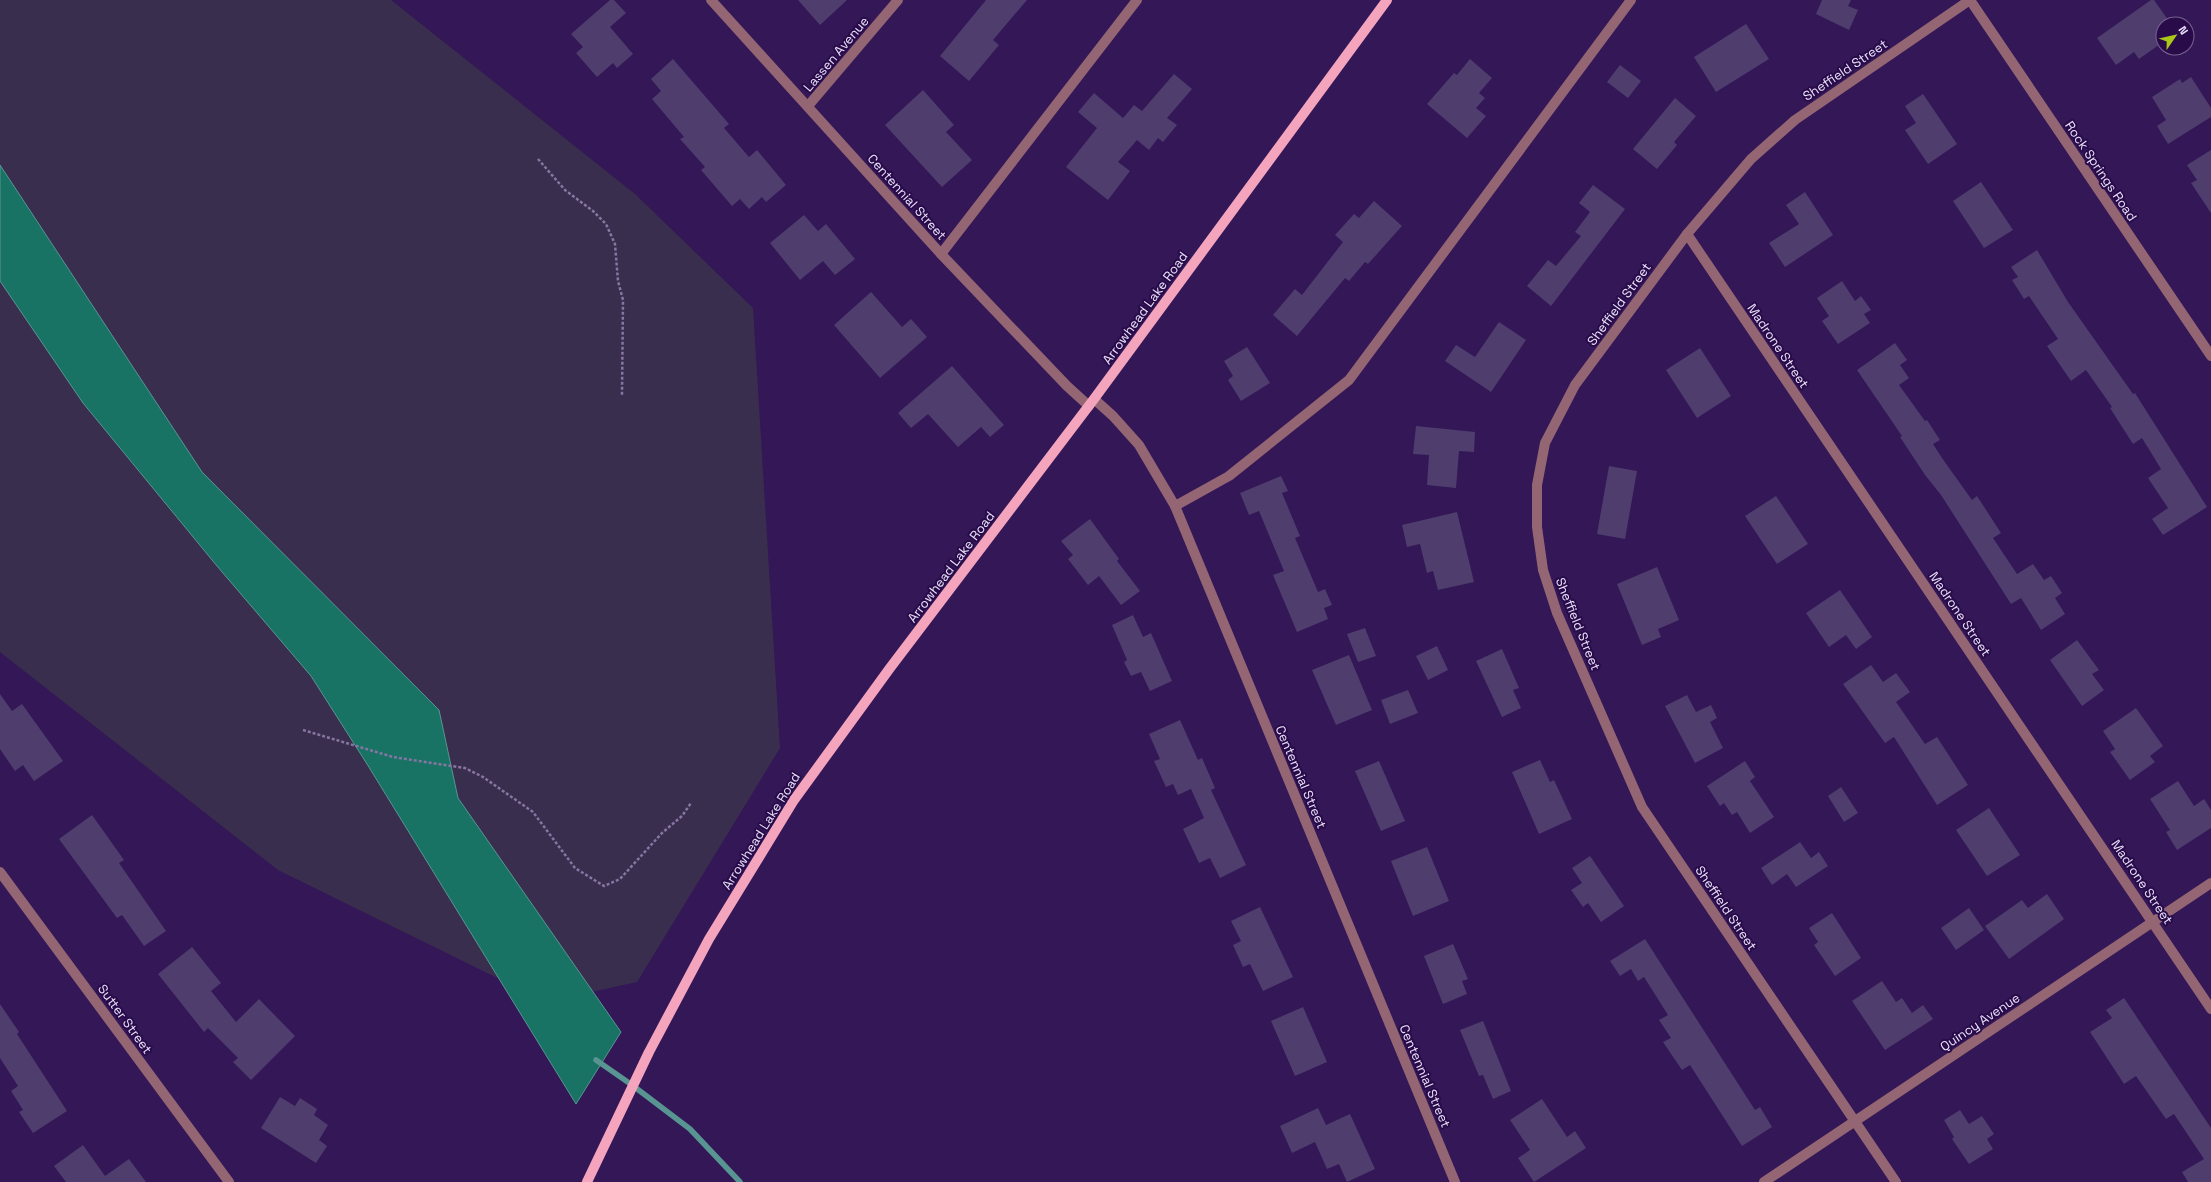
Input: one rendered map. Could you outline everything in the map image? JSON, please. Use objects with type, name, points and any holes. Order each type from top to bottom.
[{"type":"main road","name":"Arrowhead Lake Road","points":[[587,1182],[649,1052],[705,946],[794,800],[890,668],[1091,402],[1388,0]]},
{"type":"street","name":"Centennial Street","points":[[711,0],[941,254],[1067,386],[1113,416],[1139,445],[1175,506],[1455,1182]]},
{"type":"street","name":"Lassen Avenue","points":[[808,106],[898,0]]},
{"type":"street","points":[[941,254],[1137,0]]},
{"type":"street","points":[[1175,506],[1229,476],[1348,380],[1631,0]]},
{"type":"street","name":"Sheffield Street","points":[[1896,1182],[1642,807],[1557,613],[1544,570],[1536,527],[1537,485],[1545,443],[1575,385],[1687,234],[1751,159],[1795,120],[1970,0]]},
{"type":"street","name":"Rock Springs Road","points":[[1970,0],[2211,356]]},
{"type":"street","name":"Madrone Street","points":[[1687,234],[2211,1009]]},
{"type":"street","name":"Sutter Street","points":[[0,872],[229,1182]]},
{"type":"street","name":"Quincy Avenue","points":[[1764,1182],[1856,1123],[2152,921],[2211,883]]},
{"type":"path","points":[[538,159],[565,190],[593,211],[606,224],[615,244],[618,280],[623,300],[622,396]]},
{"type":"path","points":[[303,730],[393,757],[465,768],[483,777],[534,812],[575,868],[604,886],[620,879],[662,833],[682,816],[691,802]]},
{"type":"shaded area","points":[[0,0],[391,0],[635,194],[753,308],[780,748],[637,982],[546,1002],[278,870],[0,652]]},
{"type":"shaded area","points":[[0,165],[202,472],[439,710],[458,798],[621,1032],[576,1104],[367,764],[311,676],[217,566],[83,403],[0,281]]},
{"type":"building","points":[[610,0],[614,0],[626,13],[610,27],[633,54],[617,68],[613,63],[597,77],[576,53],[583,47],[571,34]]},
{"type":"building","points":[[798,0],[847,0],[820,25]]},
{"type":"building","points":[[986,0],[1027,0],[993,40],[999,45],[969,81],[940,56]]},
{"type":"building","points":[[1822,0],[1851,0],[1848,6],[1858,10],[1849,30],[1816,14]]},
{"type":"building","points":[[2151,0],[2154,0],[2165,16],[2155,16],[2155,48],[2139,59],[2134,52],[2116,65],[2097,38]]},
{"type":"building","points":[[1746,24],[1769,59],[1716,92],[1694,57]]},
{"type":"building","points":[[673,59],[729,124],[724,128],[749,157],[757,150],[786,185],[766,202],[762,197],[749,209],[740,199],[732,206],[701,170],[705,167],[680,139],[684,137],[652,99],[661,91],[651,79]]},
{"type":"building","points":[[1470,59],[1492,78],[1479,93],[1485,98],[1476,108],[1486,116],[1467,138],[1427,104],[1454,73],[1457,75]]},
{"type":"building","points":[[1620,65],[1641,81],[1628,98],[1607,82]]},
{"type":"building","points":[[1174,74],[1192,89],[1167,118],[1177,125],[1163,142],[1158,138],[1149,150],[1137,140],[1118,162],[1130,171],[1108,200],[1066,167],[1097,128],[1078,112],[1094,93],[1123,118],[1134,105],[1142,111]]},
{"type":"building","points":[[2191,77],[2211,108],[2211,117],[2168,144],[2157,126],[2166,120],[2152,97],[2180,79],[2182,83]]},
{"type":"building","points":[[923,90],[954,125],[946,132],[972,160],[942,187],[885,125]]},
{"type":"building","points":[[1923,94],[1957,144],[1928,164],[1905,130],[1916,123],[1905,106]]},
{"type":"building","points":[[1675,98],[1696,116],[1674,142],[1677,145],[1657,169],[1633,149]]},
{"type":"building","points":[[2211,150],[2211,213],[2191,183],[2197,180],[2187,165]]},
{"type":"building","points":[[1981,182],[2013,230],[1984,248],[1953,201]]},
{"type":"building","points":[[1593,185],[1625,209],[1551,306],[1527,286],[1548,260],[1556,266],[1581,236],[1575,232],[1590,212],[1579,203]]},
{"type":"building","points":[[1805,192],[1833,235],[1785,267],[1769,243],[1799,224],[1786,205]]},
{"type":"building","points":[[1374,201],[1402,226],[1368,264],[1365,262],[1349,281],[1345,278],[1297,336],[1273,315],[1295,289],[1302,295],[1343,242],[1335,235],[1354,214],[1359,218]]},
{"type":"building","points":[[804,215],[818,231],[826,224],[855,259],[835,275],[823,261],[800,280],[770,243]]},
{"type":"building","points":[[2037,250],[2068,302],[2133,394],[2135,393],[2207,507],[2163,535],[2152,519],[2168,508],[2148,478],[2161,469],[2142,438],[2133,444],[2110,408],[2112,407],[2086,370],[2071,381],[2047,346],[2058,339],[2029,296],[2024,299],[2012,280],[2018,277],[2011,267]]},
{"type":"building","points":[[1842,281],[1855,301],[1861,296],[1871,310],[1864,314],[1870,323],[1838,344],[1822,321],[1829,316],[1817,298]]},
{"type":"building","points":[[871,292],[902,327],[911,319],[927,337],[880,378],[834,325]]},
{"type":"building","points":[[1499,322],[1526,340],[1491,392],[1445,361],[1456,345],[1475,357]]},
{"type":"building","points":[[1895,343],[1907,360],[1900,365],[1909,378],[1899,385],[1925,421],[1927,420],[1940,440],[1933,444],[1942,458],[1972,500],[1977,496],[2001,533],[1993,538],[2017,574],[2033,564],[2044,580],[2051,576],[2062,593],[2055,598],[2065,614],[2041,630],[2021,598],[2011,604],[1941,495],[1925,475],[1900,437],[1902,436],[1857,370]]},
{"type":"building","points":[[1247,347],[1270,383],[1241,401],[1228,380],[1233,376],[1224,361]]},
{"type":"building","points":[[1700,348],[1731,396],[1697,418],[1666,370]]},
{"type":"building","points":[[952,366],[1004,425],[990,437],[981,427],[958,447],[928,414],[911,428],[898,413]]},
{"type":"building","points":[[1416,426],[1475,432],[1474,452],[1459,451],[1456,488],[1427,485],[1429,455],[1413,454]]},
{"type":"building","points":[[1609,466],[1637,471],[1625,539],[1597,534]]},
{"type":"building","points":[[1281,476],[1288,491],[1282,493],[1300,536],[1295,538],[1318,592],[1325,589],[1332,605],[1324,608],[1328,619],[1297,632],[1273,575],[1284,571],[1259,511],[1249,515],[1240,493]]},
{"type":"building","points":[[1776,496],[1808,544],[1777,564],[1745,516]]},
{"type":"building","points":[[1457,512],[1474,582],[1438,590],[1433,571],[1427,573],[1420,544],[1407,547],[1402,525]]},
{"type":"building","points":[[1090,519],[1119,559],[1117,561],[1140,591],[1121,605],[1099,576],[1088,585],[1068,559],[1073,555],[1061,541]]},
{"type":"building","points":[[1657,567],[1679,620],[1658,629],[1661,637],[1642,645],[1617,584]]},
{"type":"building","points":[[1840,590],[1872,637],[1856,649],[1846,635],[1829,647],[1806,613]]},
{"type":"building","points":[[1133,615],[1143,637],[1151,633],[1172,681],[1150,691],[1141,672],[1131,676],[1124,662],[1127,660],[1112,625]]},
{"type":"building","points":[[1365,628],[1376,656],[1358,662],[1347,634]]},
{"type":"building","points":[[2077,640],[2099,670],[2092,674],[2104,690],[2082,706],[2050,660]]},
{"type":"building","points":[[1437,646],[1448,670],[1428,680],[1416,656]]},
{"type":"building","points":[[1502,649],[1519,688],[1513,690],[1521,708],[1502,717],[1476,661]]},
{"type":"building","points":[[1349,655],[1372,710],[1336,725],[1312,670]]},
{"type":"building","points":[[1871,665],[1883,682],[1896,673],[1910,692],[1896,702],[1925,744],[1937,737],[1968,785],[1937,805],[1894,737],[1885,743],[1843,684]]},
{"type":"building","points":[[1408,690],[1418,713],[1390,724],[1381,700]]},
{"type":"building","points":[[0,694],[12,711],[22,704],[63,761],[34,781],[23,765],[15,771],[0,749]]},
{"type":"building","points":[[1687,695],[1696,712],[1711,705],[1717,718],[1710,722],[1723,748],[1695,763],[1665,706]]},
{"type":"building","points":[[2136,708],[2163,746],[2150,756],[2155,762],[2130,780],[2110,752],[2115,749],[2103,731]]},
{"type":"building","points":[[1180,720],[1198,760],[1202,758],[1215,788],[1211,790],[1246,865],[1220,878],[1210,858],[1199,863],[1183,829],[1204,818],[1191,789],[1178,795],[1173,784],[1166,787],[1154,761],[1160,759],[1149,734]]},
{"type":"building","points":[[1540,760],[1550,782],[1554,780],[1572,819],[1539,834],[1512,772]]},
{"type":"building","points":[[1379,761],[1405,821],[1381,831],[1355,771]]},
{"type":"building","points":[[1745,761],[1755,777],[1750,781],[1774,817],[1750,833],[1737,812],[1732,815],[1724,803],[1720,806],[1707,786]]},
{"type":"building","points":[[2178,781],[2194,806],[2204,799],[2211,810],[2211,828],[2177,850],[2166,832],[2170,830],[2150,799]]},
{"type":"building","points":[[1841,787],[1858,813],[1844,822],[1828,796]]},
{"type":"building","points":[[1989,808],[2020,855],[1987,876],[1956,830]]},
{"type":"building","points":[[92,815],[124,860],[119,863],[166,931],[144,946],[122,915],[117,918],[59,839]]},
{"type":"building","points":[[1800,842],[1811,858],[1819,852],[1828,866],[1796,887],[1787,874],[1772,885],[1761,868]]},
{"type":"building","points":[[1427,847],[1449,901],[1413,916],[1391,861]]},
{"type":"building","points":[[1590,856],[1624,906],[1601,922],[1588,903],[1583,907],[1571,890],[1582,883],[1572,868]]},
{"type":"building","points":[[2047,894],[2064,919],[2009,959],[1985,926],[2022,900],[2028,908]]},
{"type":"building","points":[[1260,907],[1293,977],[1263,991],[1250,964],[1243,967],[1233,945],[1241,941],[1231,921]]},
{"type":"building","points":[[1969,908],[1984,930],[1956,950],[1941,928]]},
{"type":"building","points":[[1832,913],[1861,958],[1835,976],[1814,945],[1818,942],[1809,928]]},
{"type":"building","points":[[1645,939],[1755,1110],[1760,1107],[1772,1127],[1742,1146],[1690,1065],[1682,1070],[1663,1042],[1671,1038],[1659,1020],[1668,1015],[1644,977],[1638,981],[1631,969],[1620,976],[1610,961]]},
{"type":"building","points":[[1453,944],[1468,979],[1462,981],[1467,994],[1443,1004],[1424,956]]},
{"type":"building","points":[[192,947],[221,983],[211,991],[236,1022],[259,999],[295,1036],[251,1080],[233,1062],[238,1058],[208,1028],[204,1032],[158,974]]},
{"type":"building","points":[[1882,981],[1896,1002],[1902,998],[1912,1013],[1923,1005],[1933,1019],[1885,1050],[1852,1001]]},
{"type":"building","points":[[2124,998],[2211,1128],[2211,1182],[2188,1182],[2182,1172],[2204,1159],[2174,1114],[2166,1119],[2136,1076],[2124,1084],[2090,1032],[2112,1018],[2106,1010]]},
{"type":"building","points":[[0,1004],[19,1032],[17,1034],[67,1111],[33,1133],[19,1112],[23,1110],[11,1091],[18,1086],[0,1058]]},
{"type":"building","points":[[1303,1007],[1327,1062],[1295,1076],[1271,1021]]},
{"type":"building","points":[[1483,1021],[1511,1091],[1493,1099],[1483,1075],[1479,1076],[1460,1030]]},
{"type":"building","points":[[280,1097],[295,1106],[300,1098],[317,1109],[314,1115],[328,1125],[319,1140],[327,1146],[316,1163],[261,1128]]},
{"type":"building","points":[[1542,1099],[1567,1137],[1575,1131],[1586,1148],[1534,1182],[1518,1158],[1530,1150],[1510,1120]]},
{"type":"building","points":[[1318,1108],[1326,1125],[1350,1114],[1375,1169],[1347,1182],[1339,1164],[1327,1169],[1315,1142],[1292,1153],[1280,1126]]},
{"type":"building","points":[[1960,1110],[1969,1124],[1982,1116],[1994,1134],[1987,1139],[1993,1149],[1969,1164],[1952,1139],[1954,1137],[1944,1120]]},
{"type":"building","points":[[83,1145],[105,1176],[129,1159],[146,1182],[66,1182],[54,1166]]},
{"type":"waterway","points":[[596,1060],[690,1129],[740,1182]]}]
